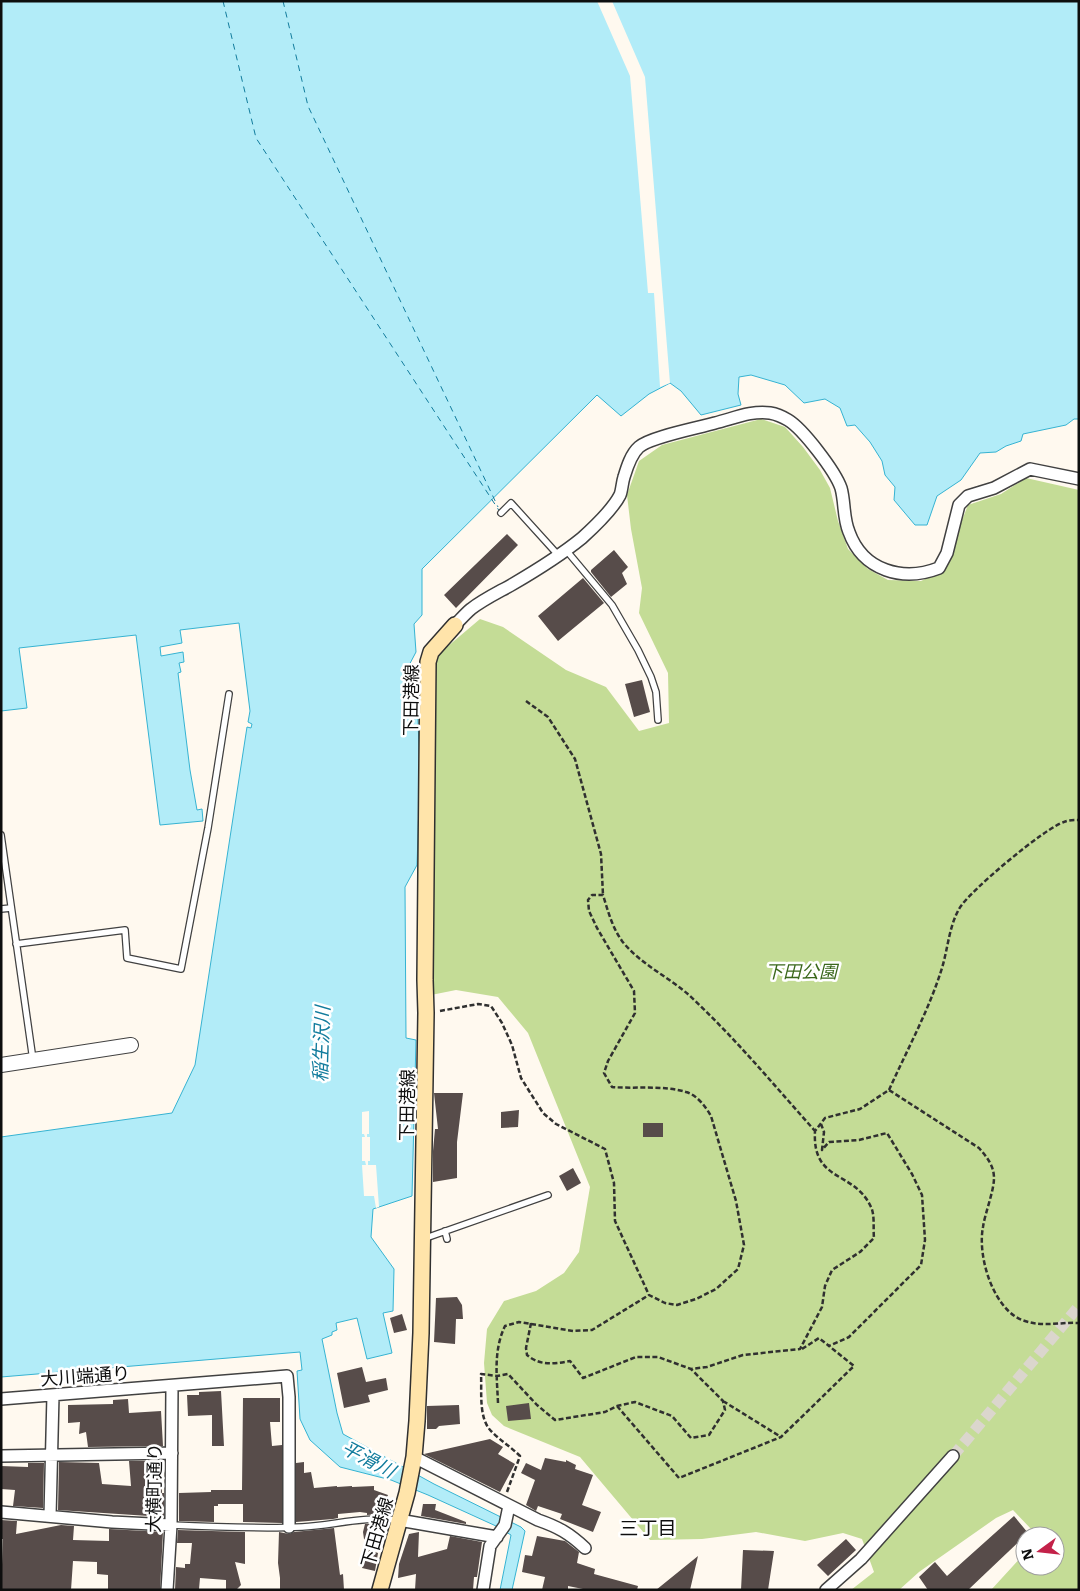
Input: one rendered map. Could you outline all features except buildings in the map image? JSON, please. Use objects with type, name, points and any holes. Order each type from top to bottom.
[{"type":"main road","name":"下田港線","points":[[380,1590],[413,1461],[421,1342],[426,1013],[428,662],[436,646],[455,625]]},
{"type":"street","points":[[455,625],[470,610],[583,537],[612,507],[620,495],[630,460],[639,447],[645,443],[665,437],[752,414],[769,413],[780,416],[789,420],[805,435],[836,477],[841,489],[848,531],[853,543],[870,563],[885,571],[916,573],[930,572],[939,568],[947,553],[959,505],[968,496],[994,488],[1030,470],[1079,479]]},
{"type":"street","points":[[1,1065],[131,1045]]},
{"type":"street","name":"大川端通り","points":[[1,1399],[287,1376],[289,1397],[289,1527]]},
{"type":"street","name":"大横町通り","points":[[167,1590],[172,1453],[172,1386]]},
{"type":"street","points":[[50,1516],[53,1395]]},
{"type":"street","points":[[1,1456],[172,1453]]},
{"type":"street","points":[[826,1590],[861,1559],[953,1456]]},
{"type":"street","points":[[413,1461],[506,1509],[570,1534],[585,1548]]},
{"type":"street","points":[[484,1590],[490,1546],[499,1534],[506,1509]]},
{"type":"street","points":[[1,1512],[170,1525]]},
{"type":"street","points":[[399,1520],[499,1534]]},
{"type":"lane","points":[[501,513],[511,503],[562,552],[612,605],[651,677],[656,692],[658,720]]},
{"type":"lane","points":[[16,944],[125,930],[127,958],[181,969],[208,828],[229,694]]},
{"type":"lane","points":[[1,835],[33,1060]]},
{"type":"lane","points":[[1,909],[11,908]]},
{"type":"lane","points":[[422,1239],[548,1195]]},
{"type":"lane","points":[[445,1232],[447,1239]]},
{"type":"lane","points":[[170,1525],[289,1527],[370,1519],[399,1520]]},
{"type":"path","points":[[526,701],[548,717],[575,759],[601,854],[603,895],[613,924],[622,940],[632,951],[689,995],[745,1052],[815,1131]]},
{"type":"path","points":[[800,1349],[822,1307],[825,1286],[832,1270],[860,1252],[874,1238],[872,1208],[859,1190],[822,1164],[815,1152],[815,1131],[825,1118],[860,1109],[889,1090],[931,996],[942,968],[951,928],[958,909],[963,903],[978,886],[1037,839],[1063,822],[1079,820]]},
{"type":"path","points":[[426,1013],[478,1004],[491,1006],[502,1023],[512,1045],[521,1078],[543,1113],[556,1124],[605,1149],[614,1183],[615,1220],[649,1295],[665,1303],[677,1305],[696,1299],[716,1289],[738,1269],[744,1245],[736,1201],[711,1116],[704,1104],[688,1092],[657,1088],[612,1087],[604,1073],[608,1061],[635,1013],[634,991],[612,955],[589,911],[588,900],[592,895],[603,895]]},
{"type":"path","points":[[889,1090],[980,1148],[990,1161],[994,1178],[982,1229],[982,1254],[1000,1303],[1011,1314],[1024,1321],[1046,1325],[1079,1323]]},
{"type":"path","points":[[821,1124],[824,1132],[822,1150],[829,1142],[859,1140],[887,1133],[912,1174],[922,1195],[926,1240],[921,1265],[849,1337],[829,1346]]},
{"type":"path","points":[[498,1403],[496,1355],[504,1326],[519,1322],[573,1331],[592,1330],[649,1295]]},
{"type":"path","points":[[531,1324],[526,1348],[527,1355],[533,1360],[541,1363],[556,1364],[570,1361],[583,1378],[636,1357],[658,1356],[691,1369],[723,1401],[781,1437]]},
{"type":"path","points":[[617,1406],[679,1478],[781,1437],[854,1366],[819,1338],[800,1349],[743,1355],[707,1367],[691,1369]]},
{"type":"path","points":[[506,1509],[520,1456],[506,1442],[491,1432],[484,1422],[481,1374],[497,1376],[508,1374],[536,1405],[555,1420],[605,1412],[617,1406],[635,1402],[672,1416],[691,1438],[709,1435],[725,1410],[723,1401]]},
{"type":"green space","name":"下田公園","points":[[761,419],[785,427],[820,470],[830,488],[838,521],[848,549],[868,569],[888,580],[921,581],[942,571],[968,505],[1001,494],[1026,478],[1079,490],[1079,1590],[991,1590],[1015,1564],[1015,1576],[1065,1576],[1065,1526],[1028,1526],[1013,1510],[996,1518],[919,1572],[899,1590],[851,1590],[874,1572],[862,1539],[843,1533],[805,1541],[756,1532],[702,1539],[650,1540],[580,1457],[504,1426],[492,1415],[487,1403],[484,1363],[487,1329],[504,1301],[536,1291],[564,1273],[579,1252],[590,1187],[528,1033],[498,997],[456,990],[431,995],[434,658],[480,619],[503,627],[566,670],[606,687],[639,731],[669,723],[668,673],[639,613],[642,588],[627,495],[639,461],[662,445]]},
{"type":"water","points":[[1,1],[1079,1],[1079,419],[1074,419],[1066,425],[1023,434],[1021,441],[996,452],[980,453],[961,480],[937,496],[927,525],[915,525],[894,500],[895,487],[885,475],[882,461],[870,442],[855,425],[847,426],[840,408],[825,399],[804,403],[785,385],[751,375],[739,377],[738,394],[741,405],[701,415],[681,391],[670,383],[649,394],[621,416],[597,395],[422,569],[422,615],[414,624],[416,652],[406,671],[408,683],[417,695],[420,773],[417,865],[405,887],[406,1038],[416,1040],[412,1196],[373,1209],[371,1237],[394,1269],[393,1311],[383,1313],[392,1353],[367,1359],[357,1318],[336,1323],[337,1330],[332,1332],[332,1335],[322,1339],[343,1434],[434,1484],[521,1527],[525,1531],[512,1590],[500,1590],[511,1535],[496,1526],[391,1480],[340,1467],[310,1440],[300,1419],[297,1371],[302,1370],[300,1352],[1,1377],[1,1137],[172,1113],[195,1065],[247,727],[251,728],[252,724],[248,722],[250,711],[239,623],[180,630],[182,643],[160,647],[161,656],[183,652],[184,662],[179,663],[181,672],[178,673],[190,770],[197,810],[202,809],[203,821],[160,825],[136,635],[19,648],[27,708],[1,711]]},
{"type":"pier","points":[[597,1],[612,1],[645,77],[670,383],[660,387],[654,293],[648,293],[630,76]]},
{"type":"pier","points":[[369,1111],[369,1134],[367,1134],[367,1137],[370,1137],[370,1161],[368,1161],[368,1165],[376,1165],[379,1207],[376,1208],[374,1196],[364,1196],[362,1165],[366,1165],[365,1161],[362,1161],[362,1137],[365,1137],[362,1134],[362,1112]]},
{"type":"ferry route","points":[[223,1],[256,138],[500,512]]},
{"type":"ferry route","points":[[283,1],[308,106],[498,507]]},
{"type":"tunnel","points":[[953,1456],[1079,1306]]},
{"type":"district","name":"三丁目","points":[[648,1527]]},
{"type":"water label","name":"稲生沢川","points":[[320,1044]]},
{"type":"water label","name":"平滑川","points":[[369,1458]]}]
